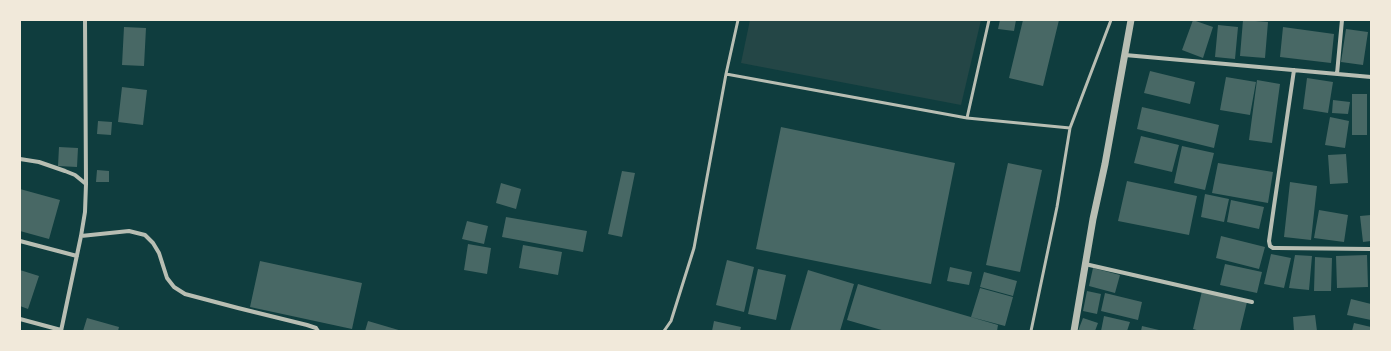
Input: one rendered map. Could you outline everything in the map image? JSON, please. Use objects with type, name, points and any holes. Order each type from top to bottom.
[{"type":"street","points":[[20,319],[61,330],[81,236],[84,212],[86,184],[85,20]]},
{"type":"street","points":[[1074,331],[1093,219],[1105,164],[1131,20]]},
{"type":"street","points":[[1337,74],[1342,20]]},
{"type":"street","points":[[1124,55],[1371,77]]},
{"type":"street","points":[[1294,70],[1269,241],[1270,246],[1277,248],[1371,249]]},
{"type":"street","points":[[20,159],[39,162],[65,171],[75,175],[86,184]]},
{"type":"street","points":[[81,236],[130,231],[145,235],[153,243],[159,253],[167,278],[174,287],[184,294],[307,325],[316,328],[318,331]]},
{"type":"street","points":[[20,242],[77,256]]},
{"type":"street","points":[[1085,264],[1252,302]]},
{"type":"lane","points":[[664,331],[672,321],[694,248],[726,74],[738,20]]},
{"type":"lane","points":[[968,118],[989,20]]},
{"type":"lane","points":[[1031,331],[1057,207],[1070,128],[1111,20]]},
{"type":"lane","points":[[726,74],[968,118],[1070,128]]},
{"type":"shaded area","points":[[750,20],[981,20],[961,105],[741,63]]},
{"type":"building","points":[[1000,20],[1016,20],[1014,31],[998,29]]},
{"type":"building","points":[[1023,20],[1059,20],[1043,86],[1009,78]]},
{"type":"building","points":[[1193,20],[1213,27],[1203,58],[1182,50]]},
{"type":"building","points":[[1243,20],[1268,22],[1265,58],[1240,56]]},
{"type":"building","points":[[1218,25],[1238,27],[1235,59],[1215,57]]},
{"type":"building","points":[[124,27],[146,28],[144,66],[122,65]]},
{"type":"building","points":[[1283,27],[1334,34],[1331,63],[1280,57]]},
{"type":"building","points":[[1346,29],[1368,32],[1363,65],[1341,62]]},
{"type":"building","points":[[1150,71],[1195,82],[1190,104],[1144,93]]},
{"type":"building","points":[[1226,77],[1256,82],[1250,115],[1220,110]]},
{"type":"building","points":[[1307,78],[1333,82],[1328,113],[1303,109]]},
{"type":"building","points":[[1257,80],[1280,84],[1272,143],[1249,140]]},
{"type":"building","points":[[122,87],[147,90],[143,125],[118,122]]},
{"type":"building","points":[[1352,94],[1367,94],[1367,135],[1352,135]]},
{"type":"building","points":[[1333,100],[1350,102],[1348,114],[1332,113]]},
{"type":"building","points":[[1142,107],[1219,125],[1214,148],[1137,129]]},
{"type":"building","points":[[1330,117],[1349,121],[1345,148],[1325,145]]},
{"type":"building","points":[[98,121],[112,122],[111,135],[97,134]]},
{"type":"building","points":[[781,127],[955,163],[931,284],[756,249]]},
{"type":"building","points":[[1141,136],[1179,145],[1172,172],[1134,163]]},
{"type":"building","points":[[1182,146],[1214,153],[1205,190],[1174,183]]},
{"type":"building","points":[[59,147],[78,148],[77,167],[58,166]]},
{"type":"building","points":[[1346,154],[1348,183],[1330,184],[1328,155]]},
{"type":"building","points":[[1008,163],[1042,170],[1020,272],[986,265]]},
{"type":"building","points":[[1218,163],[1273,172],[1268,203],[1212,193]]},
{"type":"building","points":[[97,170],[109,171],[109,182],[96,182]]},
{"type":"building","points":[[622,171],[635,173],[622,237],[608,234]]},
{"type":"building","points":[[1127,181],[1197,196],[1189,235],[1118,221]]},
{"type":"building","points":[[1290,182],[1317,186],[1311,240],[1284,237]]},
{"type":"building","points":[[501,183],[521,189],[516,209],[496,203]]},
{"type":"building","points":[[20,189],[60,200],[49,239],[20,231]]},
{"type":"building","points":[[1205,194],[1229,199],[1224,222],[1201,217]]},
{"type":"building","points":[[1231,200],[1264,207],[1259,229],[1227,222]]},
{"type":"building","points":[[1319,210],[1348,215],[1344,242],[1314,238]]},
{"type":"building","points":[[1371,215],[1371,241],[1363,242],[1360,216]]},
{"type":"building","points":[[506,217],[587,231],[583,252],[502,237]]},
{"type":"building","points":[[467,221],[488,226],[484,244],[462,239]]},
{"type":"building","points":[[1221,236],[1265,247],[1259,269],[1216,258]]},
{"type":"building","points":[[468,244],[491,248],[487,274],[464,270]]},
{"type":"building","points":[[523,245],[562,252],[558,275],[519,268]]},
{"type":"building","points":[[1271,254],[1291,258],[1284,288],[1264,284]]},
{"type":"building","points":[[1295,255],[1312,256],[1309,290],[1289,288]]},
{"type":"building","points":[[1367,255],[1368,287],[1337,288],[1336,256]]},
{"type":"building","points":[[1315,257],[1332,258],[1331,291],[1314,291]]},
{"type":"building","points":[[727,260],[754,267],[744,312],[716,305]]},
{"type":"building","points":[[260,261],[362,283],[352,329],[250,307]]},
{"type":"building","points":[[1225,264],[1262,272],[1257,293],[1220,285]]},
{"type":"building","points":[[950,267],[972,272],[969,285],[947,281]]},
{"type":"building","points":[[1093,268],[1120,275],[1115,293],[1089,286]]},
{"type":"building","points":[[758,269],[786,275],[776,320],[748,314]]},
{"type":"building","points":[[20,270],[39,276],[28,309],[20,306]]},
{"type":"building","points":[[808,270],[854,284],[840,331],[790,331]]},
{"type":"building","points":[[984,272],[1017,281],[1013,296],[980,287]]},
{"type":"building","points":[[858,284],[998,325],[997,331],[885,331],[847,320]]},
{"type":"building","points":[[980,288],[1013,297],[1005,326],[971,317]]},
{"type":"building","points":[[1087,291],[1101,294],[1097,314],[1083,311]]},
{"type":"building","points":[[1202,291],[1247,302],[1240,331],[1200,331],[1193,329]]},
{"type":"building","points":[[1105,293],[1142,302],[1138,320],[1101,311]]},
{"type":"building","points":[[1351,299],[1371,304],[1371,320],[1347,315]]},
{"type":"building","points":[[1315,315],[1317,331],[1294,331],[1293,317]]},
{"type":"building","points":[[1104,316],[1130,322],[1127,331],[1101,331]]},
{"type":"building","points":[[87,318],[119,327],[118,331],[83,331]]},
{"type":"building","points":[[1083,318],[1098,323],[1095,331],[1078,331]]},
{"type":"building","points":[[368,321],[402,331],[365,331]]},
{"type":"building","points":[[714,321],[741,327],[740,331],[712,331]]},
{"type":"building","points":[[1354,323],[1371,327],[1370,331],[1352,331]]},
{"type":"building","points":[[1142,326],[1159,330],[1159,331],[1141,331]]}]
